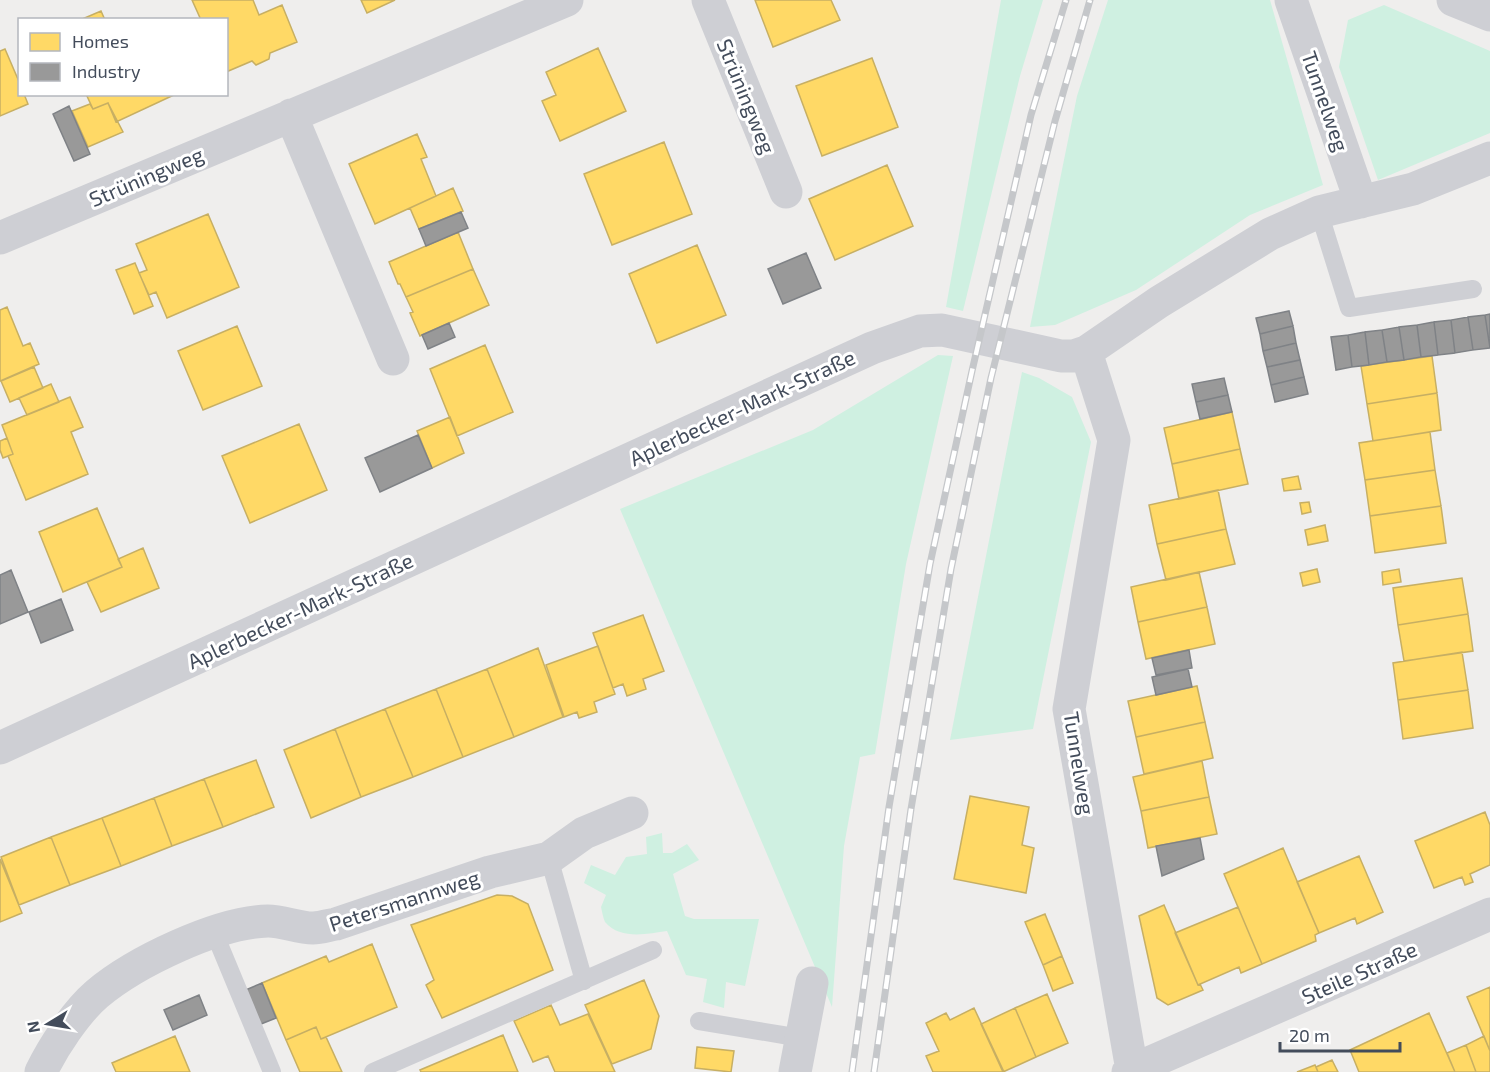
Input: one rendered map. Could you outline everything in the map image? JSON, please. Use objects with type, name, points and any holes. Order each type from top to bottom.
[{"type":"street","name":"Strüningweg","points":[[0,238],[567,0]]},
{"type":"street","name":"Strüningweg","points":[[708,0],[786,192]]},
{"type":"street","points":[[1453,0],[1490,15]]},
{"type":"street","name":"Tunnelweg","points":[[1299,3],[1361,202]]},
{"type":"street","points":[[291,115],[393,359]]},
{"type":"street","name":"Aplerbecker-Mark-Straße","points":[[0,748],[872,348],[920,331],[942,330],[1061,356],[1074,356],[1086,352],[1159,302],[1270,234],[1319,212],[1413,189],[1490,158]]},
{"type":"street","name":"Tunnelweg","points":[[1086,352],[1114,440],[1069,709],[1130,1071]]},
{"type":"street","name":"Petersmannweg","points":[[41,1072],[48,1058],[81,1011],[96,995],[146,962],[214,932],[269,921],[313,928],[336,924],[490,872],[549,858],[584,833],[632,813]]},
{"type":"street","name":"Steile Straße","points":[[1130,1071],[1490,914]]},
{"type":"street","points":[[795,1072],[812,983]]},
{"type":"lane","points":[[1319,212],[1349,308],[1473,289]]},
{"type":"lane","points":[[549,858],[584,981]]},
{"type":"lane","points":[[214,932],[272,1072]]},
{"type":"lane","points":[[373,1072],[653,950]]},
{"type":"lane","points":[[699,1022],[801,1038]]},
{"type":"green space","points":[[1001,0],[1043,0],[1020,76],[963,311],[946,307]]},
{"type":"green space","points":[[1108,0],[1270,0],[1323,185],[1250,215],[1136,290],[1055,325],[1030,327],[1077,96]]},
{"type":"green space","points":[[1384,5],[1490,51],[1490,133],[1378,180],[1339,67],[1348,20]]},
{"type":"green space","points":[[938,355],[953,356],[906,564],[875,754],[860,757],[844,846],[832,1007],[620,509],[813,430]]},
{"type":"green space","points":[[1022,372],[1039,378],[1072,397],[1091,442],[1033,729],[950,740]]},
{"type":"green space","points":[[662,833],[663,853],[672,853],[687,844],[699,860],[673,874],[685,916],[694,919],[759,919],[745,986],[726,982],[724,1008],[703,1002],[707,979],[686,975],[667,931],[626,934],[611,928],[605,922],[601,907],[606,895],[584,883],[591,865],[615,875],[626,857],[647,854],[646,837]]},
{"type":"building: Homes","points":[[192,0],[253,0],[259,15],[282,5],[297,42],[270,53],[269,59],[256,65],[252,61],[228,71],[228,18],[200,18]]},
{"type":"building: Homes","points":[[361,0],[395,0],[367,13]]},
{"type":"building: Homes","points":[[755,0],[831,0],[840,20],[773,47]]},
{"type":"building: Homes","points":[[101,11],[104,18],[85,18]]},
{"type":"building: Homes","points":[[598,48],[626,111],[560,141],[542,101],[556,95],[546,72]]},
{"type":"building: Homes","points":[[5,49],[18,79],[18,96],[25,96],[28,104],[0,116],[0,51]]},
{"type":"building: Homes","points":[[872,58],[898,127],[822,156],[796,86]]},
{"type":"building: Homes","points":[[87,96],[172,96],[116,122],[108,103],[93,109]]},
{"type":"building: Homes","points":[[108,103],[123,132],[88,147],[72,111],[90,104],[93,109]]},
{"type":"building: Homes","points":[[417,134],[427,157],[421,159],[436,196],[375,224],[349,164]]},
{"type":"building: Homes","points":[[664,142],[692,214],[612,245],[584,174]]},
{"type":"building: Homes","points":[[887,165],[913,226],[835,260],[809,199]]},
{"type":"building: Homes","points":[[453,188],[463,211],[419,229],[410,208]]},
{"type":"building: Homes","points":[[208,214],[239,287],[167,318],[156,292],[149,295],[139,273],[147,270],[136,244]]},
{"type":"building: Homes","points":[[458,232],[473,269],[406,297],[389,262]]},
{"type":"building: Homes","points":[[697,245],[726,315],[657,343],[629,274]]},
{"type":"building: Homes","points":[[135,263],[153,306],[134,314],[116,270]]},
{"type":"building: Homes","points":[[473,269],[489,305],[420,336],[406,297]]},
{"type":"building: Homes","points":[[7,307],[23,346],[30,343],[39,364],[0,381],[0,310]]},
{"type":"building: Homes","points":[[237,326],[262,386],[203,410],[178,351]]},
{"type":"building: Homes","points":[[485,345],[513,412],[457,436],[430,369]]},
{"type":"building: Homes","points":[[1432,356],[1437,393],[1367,404],[1361,366]]},
{"type":"building: Homes","points":[[34,367],[43,388],[10,402],[1,381]]},
{"type":"building: Homes","points":[[51,384],[59,402],[27,415],[19,398]]},
{"type":"building: Homes","points":[[1437,393],[1441,430],[1373,441],[1367,404]]},
{"type":"building: Homes","points":[[70,397],[83,427],[71,432],[88,474],[26,500],[8,456],[13,454],[2,425]]},
{"type":"building: Homes","points":[[1232,412],[1240,449],[1172,464],[1164,428]]},
{"type":"building: Homes","points":[[450,417],[464,453],[432,468],[417,431]]},
{"type":"building: Homes","points":[[299,424],[327,490],[250,523],[222,456]]},
{"type":"building: Homes","points":[[1430,432],[1435,470],[1365,480],[1359,443]]},
{"type":"building: Homes","points":[[7,438],[13,454],[3,458],[0,441]]},
{"type":"building: Homes","points":[[1240,449],[1248,484],[1179,499],[1172,464]]},
{"type":"building: Homes","points":[[1435,470],[1441,506],[1370,516],[1365,480]]},
{"type":"building: Homes","points":[[1298,476],[1301,489],[1284,491],[1282,479]]},
{"type":"building: Homes","points":[[1218,490],[1226,529],[1157,544],[1149,505]]},
{"type":"building: Homes","points":[[1309,502],[1311,512],[1302,514],[1300,503]]},
{"type":"building: Homes","points":[[1441,506],[1446,543],[1375,553],[1370,516]]},
{"type":"building: Homes","points":[[97,508],[122,567],[63,592],[39,532]]},
{"type":"building: Homes","points":[[1325,525],[1328,541],[1308,545],[1305,530]]},
{"type":"building: Homes","points":[[1226,529],[1235,564],[1166,580],[1157,544]]},
{"type":"building: Homes","points":[[143,548],[159,588],[101,612],[87,582],[122,567],[118,559]]},
{"type":"building: Homes","points":[[1317,569],[1320,582],[1303,586],[1300,573]]},
{"type":"building: Homes","points":[[1399,569],[1401,582],[1383,585],[1382,572]]},
{"type":"building: Homes","points":[[1199,572],[1207,607],[1138,622],[1131,587]]},
{"type":"building: Homes","points":[[1462,578],[1468,614],[1398,625],[1393,588]]},
{"type":"building: Homes","points":[[1207,607],[1215,644],[1146,659],[1138,622]]},
{"type":"building: Homes","points":[[1468,614],[1473,651],[1404,661],[1398,625]]},
{"type":"building: Homes","points":[[643,615],[664,671],[643,679],[646,689],[627,696],[623,684],[613,688],[593,633]]},
{"type":"building: Homes","points":[[598,646],[615,694],[594,702],[597,712],[579,718],[577,712],[564,717],[546,665]]},
{"type":"building: Homes","points":[[538,648],[563,717],[514,737],[487,669]]},
{"type":"building: Homes","points":[[1462,652],[1468,690],[1398,700],[1393,663]]},
{"type":"building: Homes","points":[[487,669],[514,737],[463,757],[436,689]]},
{"type":"building: Homes","points":[[1197,686],[1205,722],[1136,737],[1128,701]]},
{"type":"building: Homes","points":[[436,689],[463,757],[413,777],[385,709]]},
{"type":"building: Homes","points":[[1468,690],[1473,728],[1403,739],[1398,700]]},
{"type":"building: Homes","points":[[385,709],[413,777],[361,797],[335,729]]},
{"type":"building: Homes","points":[[1205,722],[1213,758],[1144,774],[1136,737]]},
{"type":"building: Homes","points":[[335,729],[361,797],[311,818],[284,750]]},
{"type":"building: Homes","points":[[256,760],[274,807],[223,827],[204,779]]},
{"type":"building: Homes","points":[[1202,761],[1209,797],[1141,811],[1133,777]]},
{"type":"building: Homes","points":[[204,779],[223,827],[172,846],[154,798]]},
{"type":"building: Homes","points":[[970,796],[1029,807],[1022,845],[1034,848],[1026,893],[954,879]]},
{"type":"building: Homes","points":[[1209,797],[1217,834],[1148,848],[1141,811]]},
{"type":"building: Homes","points":[[154,798],[172,846],[121,866],[102,818]]},
{"type":"building: Homes","points":[[1485,812],[1490,825],[1490,865],[1470,874],[1473,882],[1465,885],[1462,877],[1434,888],[1415,841]]},
{"type":"building: Homes","points":[[102,818],[121,866],[70,885],[51,837]]},
{"type":"building: Homes","points":[[51,837],[70,885],[19,905],[1,857]]},
{"type":"building: Homes","points":[[1283,848],[1319,933],[1315,935],[1316,941],[1262,964],[1224,874]]},
{"type":"building: Homes","points":[[1359,856],[1383,912],[1357,924],[1355,918],[1319,933],[1297,882]]},
{"type":"building: Homes","points":[[0,859],[22,913],[0,922]]},
{"type":"building: Homes","points":[[497,895],[512,896],[528,904],[553,970],[442,1018],[426,985],[434,980],[411,925]]},
{"type":"building: Homes","points":[[1164,905],[1198,985],[1200,984],[1203,990],[1168,1005],[1157,998],[1139,916]]},
{"type":"building: Homes","points":[[1238,907],[1262,964],[1241,973],[1239,967],[1198,985],[1175,933]]},
{"type":"building: Homes","points":[[1045,914],[1062,956],[1043,965],[1025,922]]},
{"type":"building: Homes","points":[[372,944],[397,1007],[321,1039],[316,1027],[286,1040],[262,983],[326,956],[329,962]]},
{"type":"building: Homes","points":[[1062,956],[1073,983],[1053,991],[1043,965]]},
{"type":"building: Homes","points":[[644,980],[659,1016],[651,1049],[612,1064],[585,1005]]},
{"type":"building: Homes","points":[[1490,987],[1490,1051],[1467,997]]},
{"type":"building: Homes","points":[[1047,994],[1068,1043],[1036,1057],[1015,1008]]},
{"type":"building: Homes","points":[[551,1005],[560,1025],[588,1014],[615,1072],[555,1072],[548,1056],[533,1062],[514,1021]]},
{"type":"building: Homes","points":[[974,1008],[1004,1072],[933,1072],[926,1056],[939,1051],[926,1023],[946,1013],[950,1020]]},
{"type":"building: Homes","points":[[1015,1008],[1036,1057],[1003,1072],[981,1024]]},
{"type":"building: Homes","points":[[1429,1013],[1455,1072],[1359,1072],[1350,1050]]},
{"type":"building: Homes","points":[[316,1027],[321,1039],[326,1037],[342,1072],[300,1072],[286,1040]]},
{"type":"building: Homes","points":[[503,1035],[518,1072],[421,1072],[420,1070]]},
{"type":"building: Homes","points":[[175,1036],[190,1072],[116,1072],[112,1063]]},
{"type":"building: Homes","points":[[1484,1036],[1490,1051],[1490,1072],[1476,1072],[1466,1045]]},
{"type":"building: Homes","points":[[1466,1045],[1476,1072],[1455,1072],[1447,1053]]},
{"type":"building: Homes","points":[[697,1047],[734,1051],[731,1072],[695,1068]]},
{"type":"building: Homes","points":[[1332,1060],[1338,1072],[1318,1072],[1316,1067]]},
{"type":"building: Homes","points":[[1315,1065],[1318,1072],[1297,1072]]},
{"type":"building: Industry","points":[[69,106],[90,154],[74,161],[53,114]]},
{"type":"building: Industry","points":[[461,212],[468,228],[426,246],[419,229]]},
{"type":"building: Industry","points":[[806,253],[821,288],[783,304],[768,269]]},
{"type":"building: Industry","points":[[1289,311],[1293,326],[1260,334],[1256,318]]},
{"type":"building: Industry","points":[[1490,314],[1490,348],[1485,315]]},
{"type":"building: Industry","points":[[1485,315],[1490,348],[1473,350],[1468,317]]},
{"type":"building: Industry","points":[[1468,317],[1473,350],[1455,353],[1451,320]]},
{"type":"building: Industry","points":[[1451,320],[1455,353],[1438,355],[1434,322]]},
{"type":"building: Industry","points":[[1434,322],[1438,355],[1421,357],[1417,325]]},
{"type":"building: Industry","points":[[449,323],[455,337],[428,349],[422,335]]},
{"type":"building: Industry","points":[[1417,325],[1421,357],[1404,360],[1399,327]]},
{"type":"building: Industry","points":[[1293,326],[1296,343],[1263,351],[1260,334]]},
{"type":"building: Industry","points":[[1399,327],[1404,360],[1387,362],[1382,330]]},
{"type":"building: Industry","points":[[1382,330],[1387,362],[1369,365],[1365,332]]},
{"type":"building: Industry","points":[[1365,332],[1369,365],[1352,367],[1348,335]]},
{"type":"building: Industry","points":[[1348,335],[1352,367],[1336,370],[1331,337]]},
{"type":"building: Industry","points":[[1296,343],[1300,360],[1267,367],[1263,351]]},
{"type":"building: Industry","points":[[1300,360],[1304,377],[1271,385],[1267,367]]},
{"type":"building: Industry","points":[[1304,377],[1308,394],[1275,402],[1271,385]]},
{"type":"building: Industry","points":[[1224,378],[1228,395],[1196,402],[1192,384]]},
{"type":"building: Industry","points":[[1228,395],[1232,412],[1200,419],[1196,402]]},
{"type":"building: Industry","points":[[418,435],[432,468],[380,492],[365,458]]},
{"type":"building: Industry","points":[[11,570],[28,612],[0,624],[0,575]]},
{"type":"building: Industry","points":[[61,599],[73,630],[41,643],[29,612]]},
{"type":"building: Industry","points":[[1189,650],[1192,668],[1156,675],[1152,658]]},
{"type":"building: Industry","points":[[1188,669],[1192,687],[1156,695],[1152,677]]},
{"type":"building: Industry","points":[[1200,838],[1204,859],[1162,876],[1156,846]]},
{"type":"building: Industry","points":[[262,983],[276,1018],[256,1026],[241,992]]},
{"type":"building: Industry","points":[[199,995],[207,1015],[173,1030],[164,1010]]},
{"type":"railway","points":[[852,1072],[889,807],[930,564],[1031,115],[1066,0]]},
{"type":"railway","points":[[874,1072],[911,809],[951,569],[991,378],[1055,121],[1090,0]]}]
